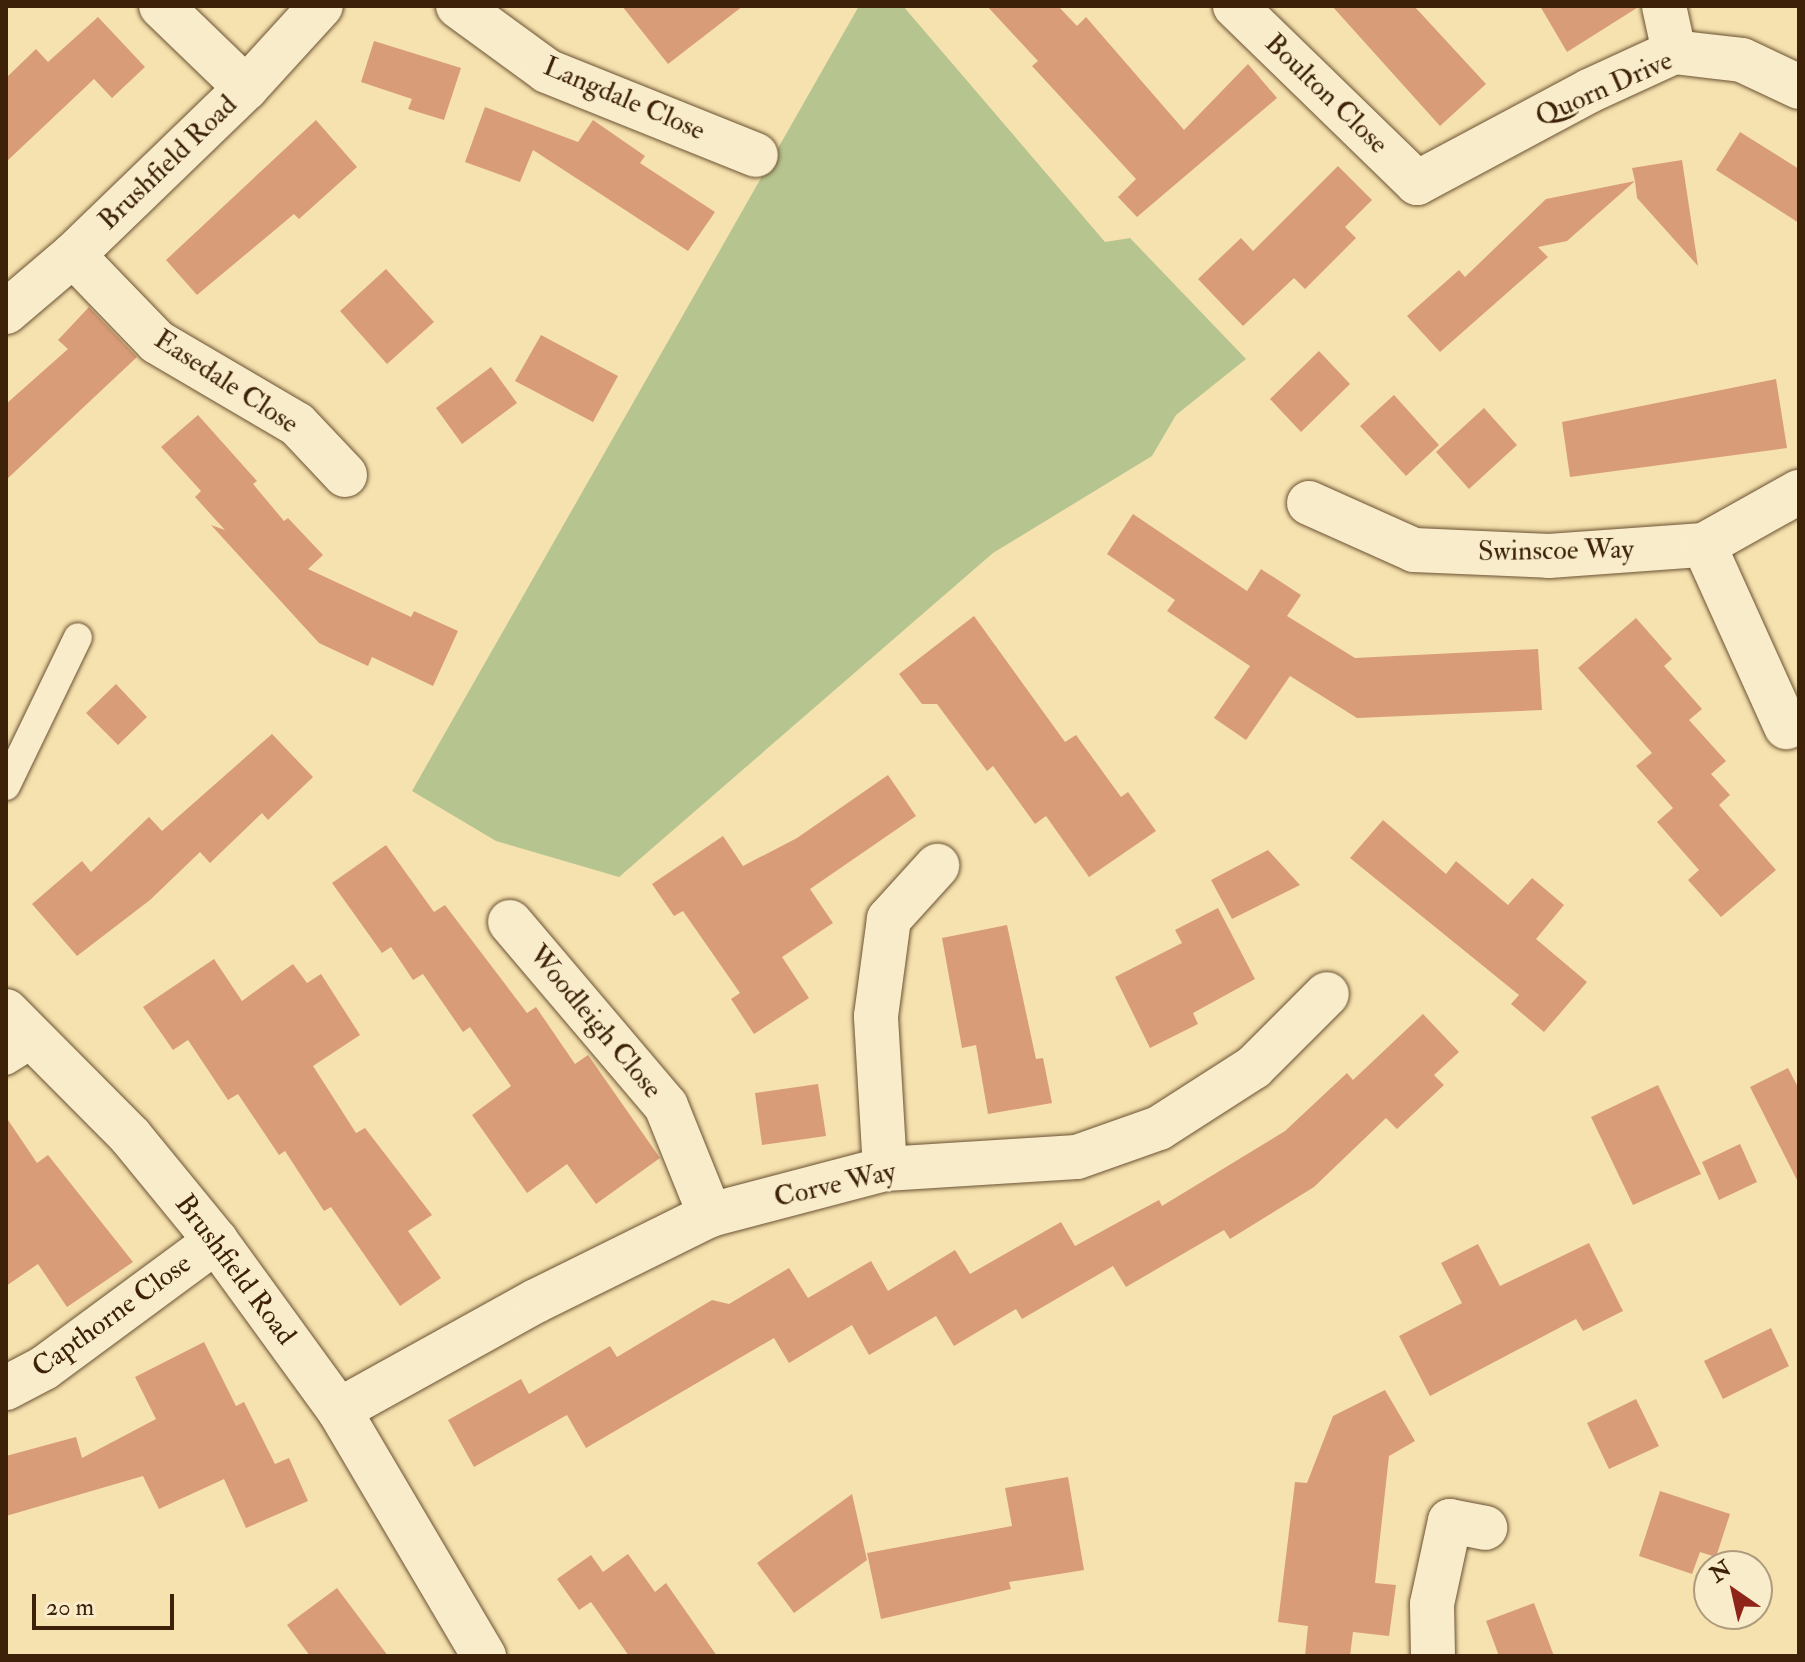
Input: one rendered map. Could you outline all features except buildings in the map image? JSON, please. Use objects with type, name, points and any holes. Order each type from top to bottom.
[{"type":"street","points":[[161,6],[246,88]]},
{"type":"street","name":"Brushfield Road","points":[[6,312],[73,255],[246,88],[321,6]]},
{"type":"street","name":"Langdale Close","points":[[458,6],[547,71],[756,155]]},
{"type":"street","name":"Boulton Close","points":[[1235,6],[1417,183]]},
{"type":"street","points":[[1664,6],[1674,52]]},
{"type":"street","name":"Quorn Drive","points":[[1417,183],[1589,91],[1674,52],[1742,60],[1799,87]]},
{"type":"street","name":"Easedale Close","points":[[73,255],[157,342],[297,424],[345,475]]},
{"type":"street","name":"Swinscoe Way","points":[[1309,503],[1414,550],[1549,556],[1704,545],[1799,492]]},
{"type":"street","points":[[1704,545],[1786,727]]},
{"type":"street","points":[[885,1169],[876,1016],[889,919],[937,866]]},
{"type":"street","name":"Woodleigh Close","points":[[510,922],[666,1106],[710,1215]]},
{"type":"street","name":"Corve Way","points":[[339,1410],[536,1301],[710,1215],[885,1169],[1077,1157],[1159,1128],[1254,1067],[1327,994]]},
{"type":"street","name":"Brushfield Road","points":[[6,1011],[21,1052],[131,1137],[216,1241],[339,1410],[423,1559],[484,1656]]},
{"type":"street","name":"Capthorne Close","points":[[6,1388],[44,1368],[216,1241]]},
{"type":"street","points":[[1433,1656],[1432,1604],[1450,1521],[1485,1528]]},
{"type":"lane","points":[[6,786],[78,637]]},
{"type":"green space","points":[[859,6],[903,6],[1105,242],[1130,238],[1246,359],[1176,415],[1152,456],[993,553],[619,877],[496,841],[412,791]]}]
